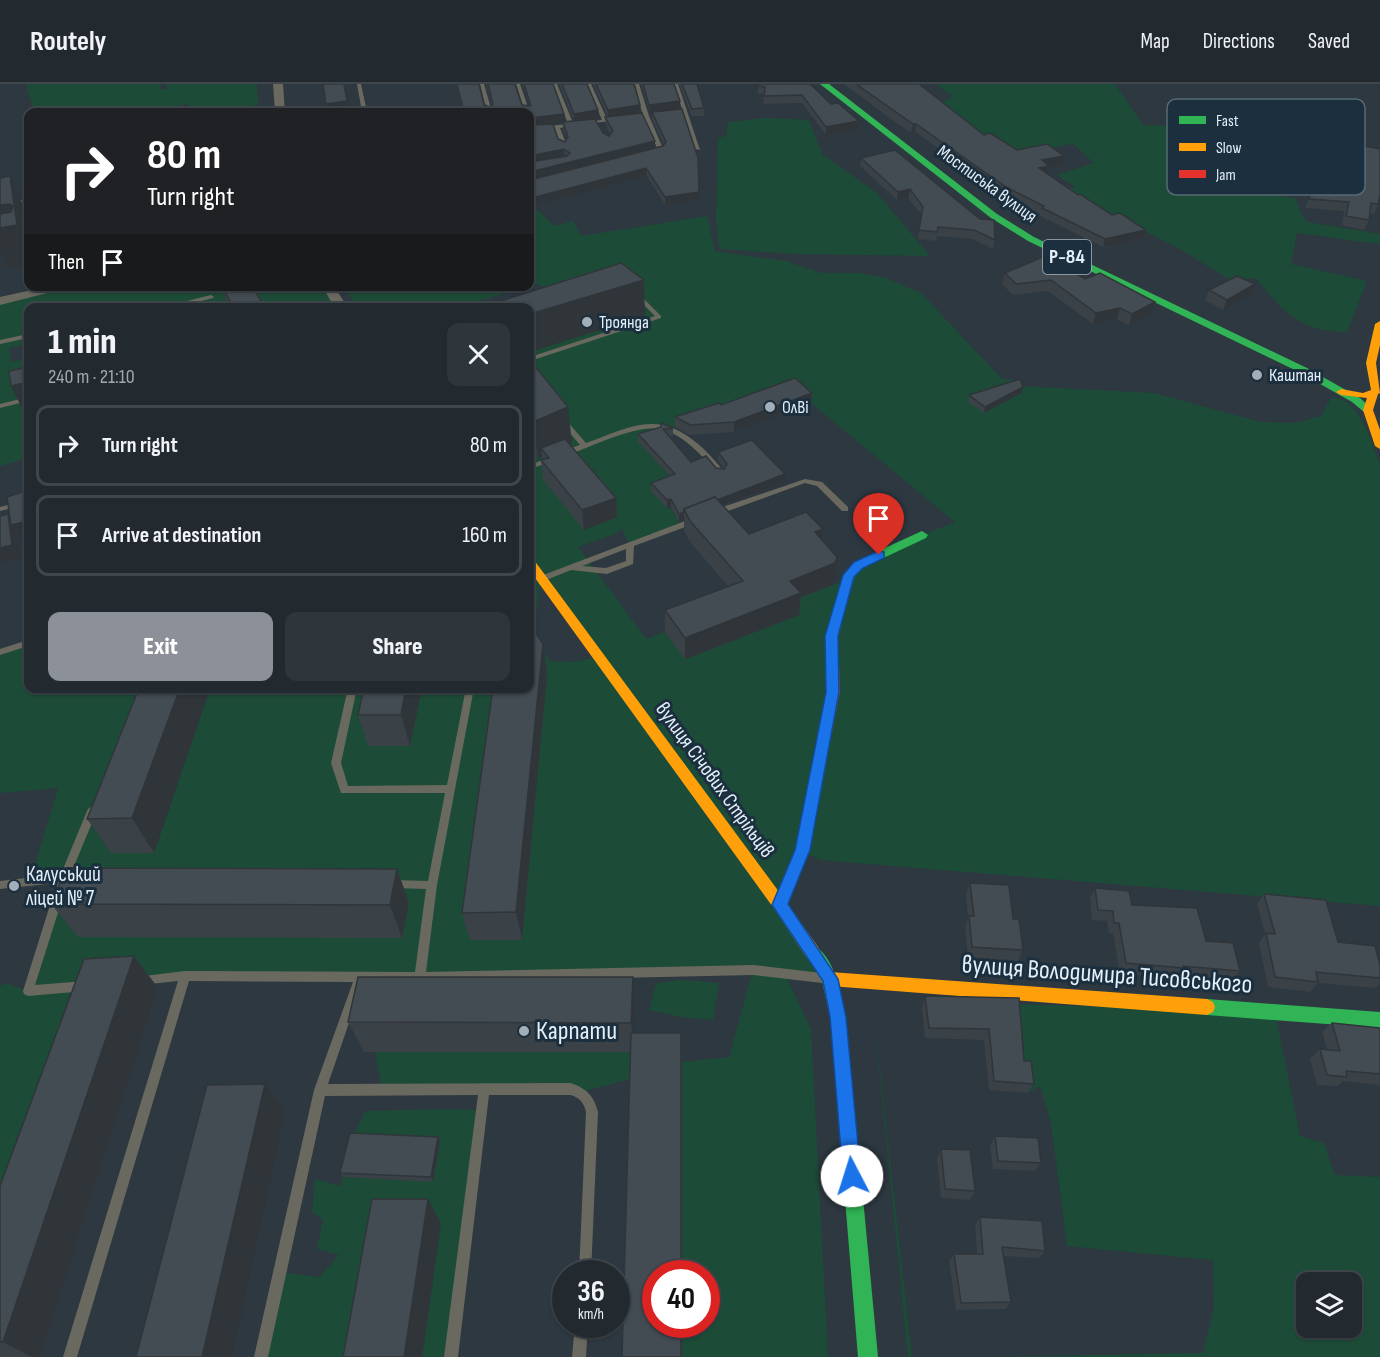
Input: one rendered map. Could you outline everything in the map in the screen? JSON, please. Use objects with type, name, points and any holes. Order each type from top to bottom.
[{"type":"street","points":[[278,84],[280,108]]},
{"type":"street","name":"Мостиська вулиця","points":[[824,84],[994,216],[1031,238],[1303,370],[1356,400],[1373,415]]},
{"type":"street","points":[[0,200],[24,203]]},
{"type":"street","points":[[0,301],[42,291]]},
{"type":"street","points":[[1380,324],[1362,368],[1374,388],[1373,415],[1380,446]]},
{"type":"street","points":[[1303,370],[1335,374],[1329,383],[1338,391],[1360,397],[1374,388]]},
{"type":"street","points":[[780,905],[802,850],[833,692],[832,636],[849,575],[858,565],[922,535]]},
{"type":"street","name":"вулиця Січових Стрільців","points":[[534,569],[780,905],[830,979],[838,1017],[868,1357]]},
{"type":"street","name":"вулиця Володимира Тисовського","points":[[830,979],[1380,1020]]},
{"type":"lane","points":[[359,84],[364,108]]},
{"type":"lane","points":[[482,84],[489,108]]},
{"type":"lane","points":[[518,84],[527,108]]},
{"type":"lane","points":[[555,84],[571,125]]},
{"type":"lane","points":[[589,84],[602,121],[603,131]]},
{"type":"lane","points":[[637,84],[646,116],[661,151],[650,154]]},
{"type":"lane","points":[[676,84],[698,149]]},
{"type":"lane","points":[[676,113],[686,111]]},
{"type":"lane","points":[[636,117],[656,115]]},
{"type":"lane","points":[[534,127],[626,118]]},
{"type":"lane","points":[[557,126],[564,146]]},
{"type":"lane","points":[[534,358],[660,317],[628,287]]},
{"type":"lane","points":[[184,303],[211,297]]},
{"type":"lane","points":[[0,342],[24,337]]},
{"type":"lane","points":[[0,406],[24,400]]},
{"type":"lane","points":[[557,413],[585,446]]},
{"type":"lane","points":[[534,465],[644,427],[659,426],[698,446],[721,473]]},
{"type":"lane","points":[[541,579],[800,481],[819,484],[845,508]]},
{"type":"lane","points":[[0,509],[24,503]]},
{"type":"lane","points":[[570,567],[607,572],[630,562],[630,545]]},
{"type":"lane","points":[[0,652],[24,645]]},
{"type":"lane","points":[[352,693],[336,763],[344,790],[452,789]]},
{"type":"lane","points":[[420,976],[432,885],[469,693]]},
{"type":"lane","points":[[94,806],[28,991],[102,984]]},
{"type":"lane","points":[[0,885],[68,879]]},
{"type":"lane","points":[[386,884],[432,885]]},
{"type":"lane","points":[[133,981],[185,976],[360,977],[753,970],[830,979]]},
{"type":"lane","points":[[70,1357],[185,976]]},
{"type":"lane","points":[[261,1357],[320,1090],[360,977]]},
{"type":"lane","points":[[452,1357],[484,1089]]},
{"type":"lane","points":[[320,1090],[570,1089],[582,1092],[590,1101],[592,1112],[586,1260]]},
{"type":"lane","points":[[579,1357],[581,1338]]},
{"type":"green space","points":[[26,84],[160,84],[161,90],[167,89],[166,84],[257,84],[258,105],[235,108],[33,108]]},
{"type":"green space","points":[[936,84],[1115,84],[1143,125],[1167,126],[1167,195],[1276,195],[1296,199],[1302,216],[1308,222],[1380,234],[1379,244],[1297,233],[1291,264],[1367,281],[1347,332],[1331,331],[1305,324],[1294,318],[1275,301],[1256,278],[1232,281],[1178,248],[1065,190],[1076,187],[1057,175],[1094,163],[1073,144],[1010,154],[935,108],[952,96]]},
{"type":"green space","points":[[767,118],[809,120],[822,154],[877,193],[930,256],[796,254],[719,249],[716,218],[718,138],[726,136],[728,122]]},
{"type":"green space","points":[[534,207],[554,226],[573,221],[581,236],[707,216],[715,251],[785,261],[822,273],[859,273],[886,278],[921,293],[1002,379],[1015,380],[1018,386],[1154,393],[1261,422],[1295,423],[1321,416],[1331,398],[1341,399],[1350,405],[1363,422],[1380,464],[1380,906],[820,860],[803,851],[780,905],[830,979],[785,974],[811,1029],[828,1357],[682,1357],[682,1338],[720,1338],[720,1260],[682,1260],[682,1062],[729,1057],[753,970],[185,976],[113,983],[0,1307],[0,986],[6,983],[27,991],[64,879],[30,882],[58,788],[0,793],[0,652],[24,644],[24,693],[172,693],[154,853],[209,693],[384,693],[409,746],[421,693],[534,693],[534,683],[548,677],[534,655],[534,636],[550,661],[572,662],[598,657],[541,580],[537,610],[534,614],[534,345],[562,295],[538,284],[534,285]],"holes":[[[811,403],[955,522],[922,535],[838,583],[788,602],[799,615],[686,659],[665,632],[646,639],[578,547],[618,533],[621,528],[630,545],[681,526],[673,510],[667,508],[673,483],[639,442],[679,425]]]},
{"type":"green space","points":[[48,291],[332,291],[340,303],[24,303],[24,345],[9,348],[11,362],[24,360],[24,459],[0,466],[0,301]]},
{"type":"green space","points":[[347,291],[512,291],[472,303],[354,303]]},
{"type":"green space","points":[[682,980],[719,983],[713,1020],[681,1017],[649,1010],[656,983]]},
{"type":"green space","points":[[871,988],[912,1357],[908,1357]]},
{"type":"green space","points":[[1013,1004],[1275,1012],[1300,1136],[1324,1143],[1335,1175],[1380,1177],[1380,1357],[995,1357],[1203,1353],[1214,1309],[1213,1260],[1067,1246],[1051,1123],[1040,1086],[1028,1093]]},
{"type":"green space","points":[[375,1052],[634,1052],[634,1078],[582,1092],[382,1089]]},
{"type":"green space","points":[[481,1110],[451,1357],[422,1357],[441,1224],[364,1357],[261,1357],[280,1272],[319,1277],[339,1255],[317,1249],[323,1220],[312,1212],[315,1179],[340,1186],[343,1177],[433,1181],[353,1137],[365,1111]]},
{"type":"building","points":[[323,84],[344,84],[347,101],[326,104]]},
{"type":"building","points":[[457,84],[479,84],[484,105],[491,107],[493,104],[488,84],[515,84],[522,105],[531,106],[524,84],[553,84],[564,114],[534,118],[534,108],[463,108]]},
{"type":"building","points":[[562,84],[587,84],[598,110],[574,114]]},
{"type":"building","points":[[596,84],[634,84],[640,105],[608,110]]},
{"type":"building","points":[[643,84],[674,84],[680,101],[649,105]]},
{"type":"building","points":[[682,84],[697,84],[704,108],[692,109]]},
{"type":"building","points":[[759,84],[810,84],[831,104],[838,103],[859,121],[826,127],[802,95],[764,96],[765,87],[758,86]]},
{"type":"building","points":[[856,84],[919,84],[984,135],[990,133],[1017,150],[1047,144],[1064,156],[1042,160],[1049,166],[1039,168],[1112,215],[1120,213],[1146,230],[1105,239],[1042,208],[1044,206],[1006,187]]},
{"type":"building","points":[[188,105],[189,108],[170,108]]},
{"type":"building","points":[[682,109],[698,158],[699,192],[665,197],[646,168],[534,197],[534,179],[663,146],[666,142],[652,112]]},
{"type":"building","points":[[642,113],[655,141],[534,171],[534,161],[567,156],[570,153],[564,149],[534,155],[534,125],[553,124],[558,139],[565,142],[568,137],[563,122],[595,119],[603,133],[609,136],[613,131],[605,117]]},
{"type":"building","points":[[1365,146],[1380,149],[1380,196],[1378,204],[1371,203],[1369,220],[1346,216],[1349,202],[1309,199],[1311,195],[1365,195]]},
{"type":"building","points":[[895,150],[980,219],[994,220],[995,240],[974,230],[938,227],[937,232],[919,230],[923,207],[910,189],[898,192],[861,158]]},
{"type":"building","points":[[10,176],[17,225],[0,228],[0,214],[11,212],[13,206],[0,205],[0,178]]},
{"type":"building","points":[[1045,256],[1085,279],[1100,273],[1155,302],[1132,314],[1120,308],[1096,313],[1051,280],[1016,284],[1005,273]]},
{"type":"building","points":[[621,263],[644,280],[534,313],[534,303],[495,303]]},
{"type":"building","points":[[1237,276],[1255,284],[1227,300],[1209,290]]},
{"type":"building","points":[[224,291],[255,291],[262,303],[231,303]]},
{"type":"building","points":[[534,365],[568,407],[534,422]]},
{"type":"building","points":[[24,368],[24,383],[11,386],[9,371]]},
{"type":"building","points":[[795,378],[812,393],[734,422],[690,425],[675,417],[719,403],[721,405]]},
{"type":"building","points":[[1020,379],[1023,387],[985,407],[969,395]]},
{"type":"building","points":[[661,423],[673,428],[663,429],[691,462],[706,456],[716,468],[724,469],[727,464],[718,452],[752,440],[785,474],[717,500],[715,497],[684,509],[684,512],[679,514],[671,499],[667,500],[651,483],[675,474],[638,434],[661,427]]},
{"type":"building","points":[[565,439],[616,498],[582,510],[541,460],[549,458],[541,448]]},
{"type":"building","points":[[24,491],[24,522],[11,525],[7,497]]},
{"type":"building","points":[[715,497],[749,534],[806,512],[823,529],[815,532],[837,557],[835,563],[790,581],[801,593],[685,638],[665,610],[743,581],[690,521],[684,509]]},
{"type":"building","points":[[8,514],[12,545],[0,548],[0,516]]},
{"type":"building","points":[[534,630],[543,644],[516,912],[462,913],[492,693],[534,693]]},
{"type":"building","points":[[137,693],[178,693],[132,818],[87,819]]},
{"type":"building","points":[[363,693],[405,693],[401,715],[358,715]]},
{"type":"building","points":[[66,868],[397,869],[390,905],[51,904]]},
{"type":"building","points":[[970,883],[1009,885],[1013,919],[1019,919],[1023,950],[972,947],[969,916],[974,916]]},
{"type":"building","points":[[1095,888],[1129,891],[1132,905],[1197,908],[1206,941],[1233,943],[1240,971],[1126,963],[1119,923],[1114,923],[1113,911],[1098,910]]},
{"type":"building","points":[[1264,894],[1326,900],[1338,942],[1375,946],[1380,965],[1380,978],[1316,972],[1318,982],[1275,977],[1266,933],[1275,934]]},
{"type":"building","points":[[134,956],[3,1342],[0,1342],[0,1186],[84,959]]},
{"type":"building","points":[[358,977],[633,977],[631,1023],[348,1022]]},
{"type":"building","points":[[925,996],[1019,998],[1024,1061],[1031,1061],[1034,1084],[994,1081],[989,1029],[929,1028]]},
{"type":"building","points":[[1332,1023],[1380,1028],[1380,1074],[1346,1071],[1347,1077],[1327,1075],[1320,1049],[1340,1051]]},
{"type":"building","points":[[631,1033],[681,1033],[681,1260],[642,1260],[642,1338],[681,1338],[681,1357],[622,1357],[623,1338],[630,1338],[630,1260],[625,1260]]},
{"type":"building","points":[[265,1084],[202,1357],[136,1357],[207,1085]]},
{"type":"building","points":[[350,1133],[438,1137],[431,1177],[340,1173]]},
{"type":"building","points":[[995,1136],[1038,1138],[1041,1163],[998,1161]]},
{"type":"building","points":[[941,1149],[970,1150],[975,1191],[945,1189]]},
{"type":"building","points":[[372,1199],[428,1199],[404,1357],[343,1357]]},
{"type":"building","points":[[980,1217],[1042,1221],[1045,1251],[1002,1247],[1011,1302],[961,1303],[954,1254],[983,1254]]},
{"type":"traffic: fast","points":[[824,84],[994,216],[1031,239],[1303,370],[1356,400],[1368,410]]},
{"type":"traffic: fast","points":[[839,611],[849,575],[858,565],[922,535]]},
{"type":"traffic: fast","points":[[812,952],[830,979],[838,1017],[868,1357]]},
{"type":"traffic: fast","points":[[1207,1007],[1380,1020]]},
{"type":"traffic: slow","points":[[1341,392],[1364,396],[1376,391],[1371,363],[1380,324]]},
{"type":"traffic: slow","points":[[1373,395],[1368,410],[1380,446]]},
{"type":"traffic: slow","points":[[534,568],[812,952]]},
{"type":"traffic: slow","points":[[830,979],[1207,1007]]},
{"type":"traffic: jam","points":[[780,905],[802,850],[833,692],[832,636],[839,611]]},
{"type":"place","name":"Троянда","points":[[587,322]]},
{"type":"place","name":"Каштан","points":[[1257,375]]},
{"type":"place","name":"ОлВі","points":[[770,407]]},
{"type":"place","name":"Калуський ліцей № 7","points":[[14,886]]},
{"type":"place","name":"Карпати","points":[[524,1031]]},
{"type":"route","points":[[852,1176],[838,1017],[830,979],[780,905],[802,850],[833,692],[832,636],[849,575],[858,565],[879,555]]}]
